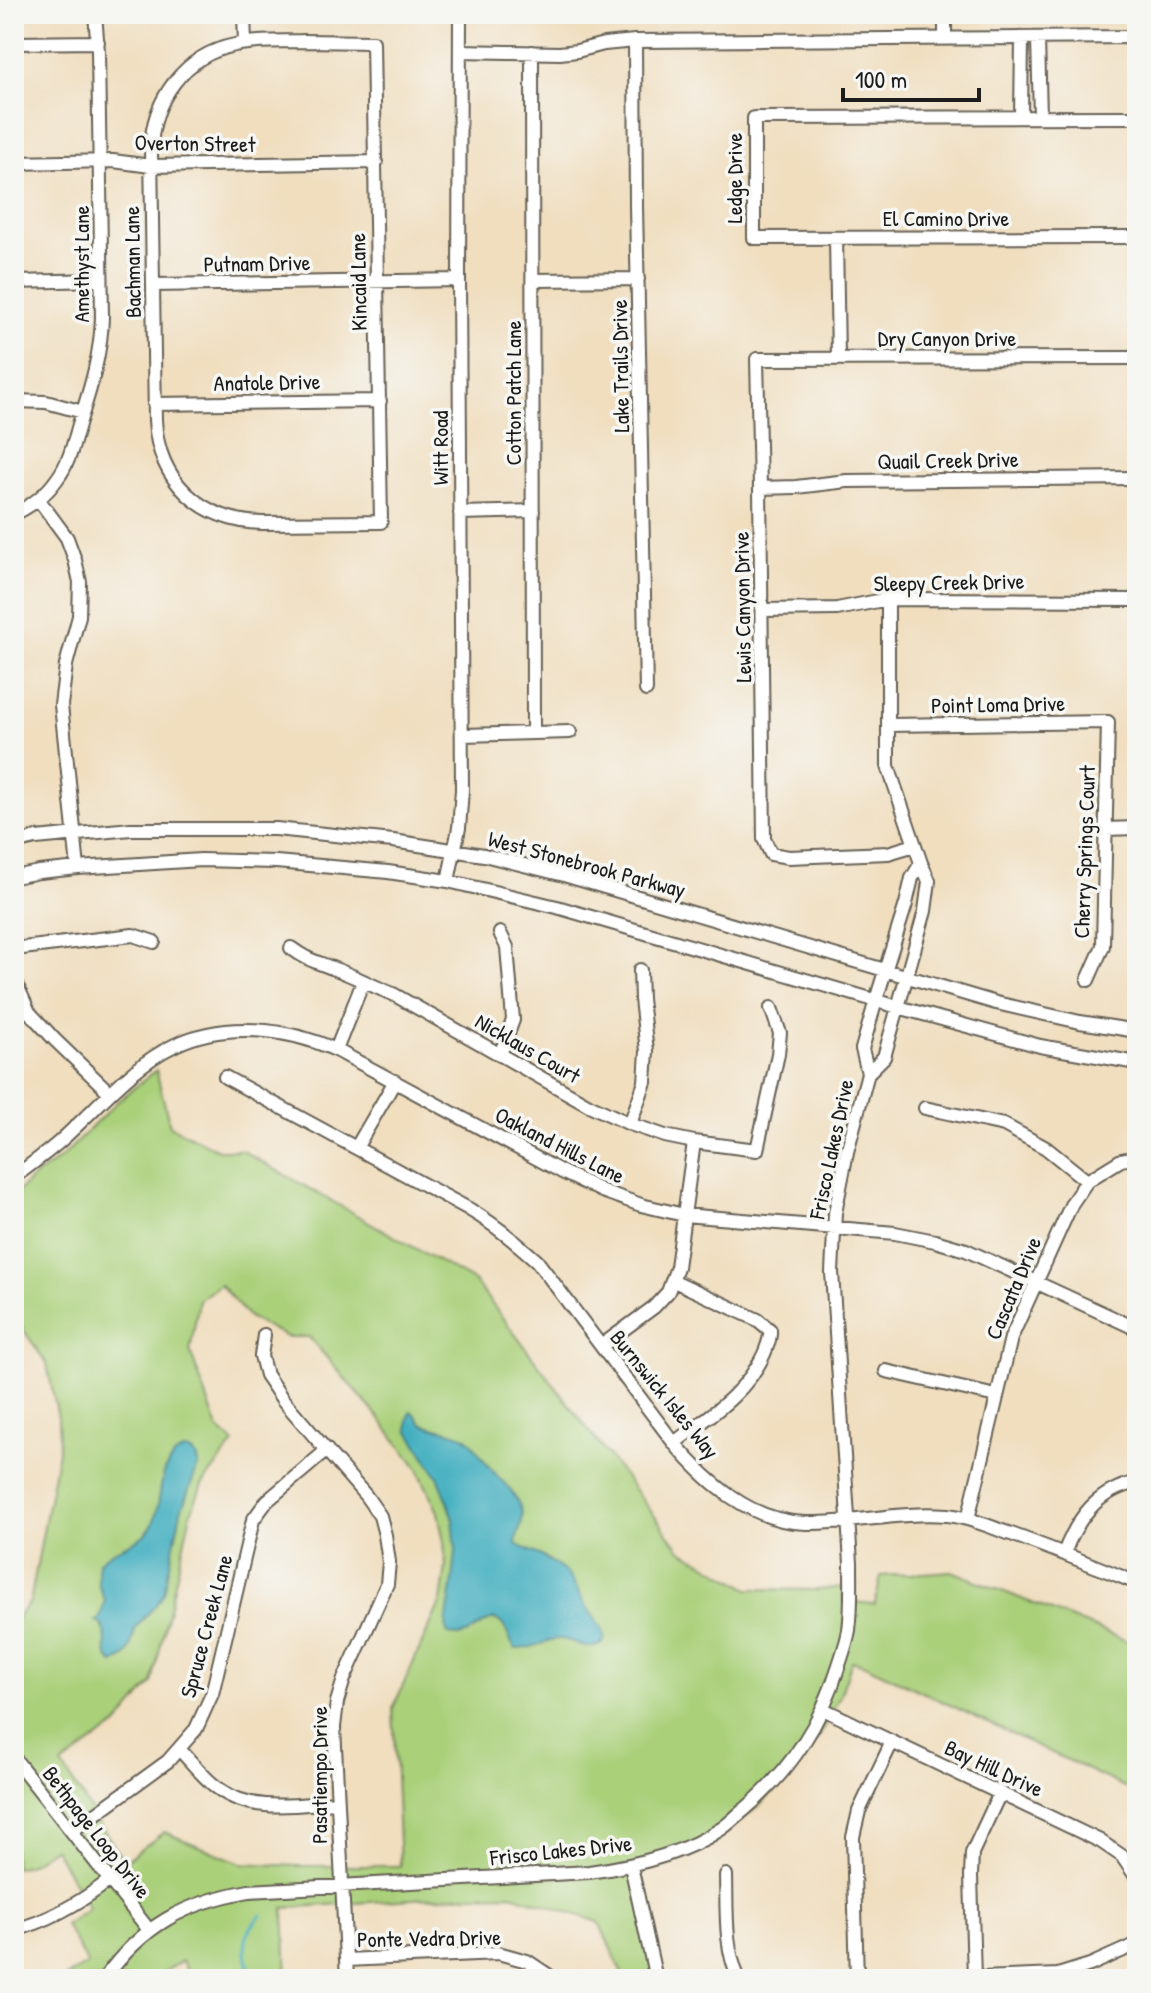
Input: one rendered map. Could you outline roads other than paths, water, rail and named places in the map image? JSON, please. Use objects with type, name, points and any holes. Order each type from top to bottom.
[{"type":"street","name":"Amethyst Lane","points":[[39,500],[64,469],[97,364],[101,341],[98,42],[95,14]]},
{"type":"street","points":[[244,14],[245,43]]},
{"type":"street","name":"Witt Road","points":[[448,881],[459,828],[462,790],[460,14]]},
{"type":"street","points":[[945,14],[945,39]]},
{"type":"street","points":[[460,51],[569,52],[635,41],[1137,37]]},
{"type":"street","points":[[1022,39],[1021,116],[1137,117]]},
{"type":"street","points":[[1038,39],[1040,117]]},
{"type":"street","name":"Lake Trails Drive","points":[[635,41],[646,690]]},
{"type":"street","points":[[14,43],[98,42]]},
{"type":"street","name":"Kincaid Lane","points":[[166,465],[189,496],[214,513],[232,520],[262,523],[381,522],[373,42],[245,43]]},
{"type":"street","name":"Bachman Lane","points":[[166,465],[156,438],[154,404],[151,139],[158,109],[174,82],[188,68],[215,51],[245,43]]},
{"type":"street","name":"Cotton Patch Lane","points":[[532,52],[533,733]]},
{"type":"street","name":"Ledge Drive","points":[[754,238],[754,118],[1021,116]]},
{"type":"street","name":"Overton Street","points":[[14,163],[119,161],[151,166],[376,162]]},
{"type":"street","name":"El Camino Drive","points":[[754,238],[1137,237]]},
{"type":"street","points":[[836,238],[838,358]]},
{"type":"street","points":[[533,280],[638,279]]},
{"type":"street","points":[[14,282],[101,280]]},
{"type":"street","name":"Putnam Drive","points":[[153,285],[459,280]]},
{"type":"street","name":"Dry Canyon Drive","points":[[757,359],[1137,358]]},
{"type":"street","name":"Lewis Canyon Drive","points":[[757,359],[764,839],[771,854],[789,857],[888,853],[915,845]]},
{"type":"street","points":[[14,401],[46,402],[83,412]]},
{"type":"street","name":"Anatole Drive","points":[[154,404],[380,401]]},
{"type":"street","name":"Quail Creek Drive","points":[[760,488],[847,481],[1137,478]]},
{"type":"street","points":[[14,514],[39,500],[67,538],[80,582],[79,616],[62,692],[62,719],[78,868]]},
{"type":"street","points":[[460,513],[533,511]]},
{"type":"street","name":"Sleepy Creek Drive","points":[[762,610],[837,609],[888,599],[1137,600]]},
{"type":"street","name":"Frisco Lakes Drive","points":[[868,1073],[884,1057],[925,911],[929,881],[888,766],[888,599]]},
{"type":"street","name":"Point Loma Drive","points":[[888,725],[1108,722]]},
{"type":"street","name":"Cherry Springs Court","points":[[1088,980],[1103,946],[1108,722]]},
{"type":"street","points":[[462,735],[570,732]]},
{"type":"street","points":[[1105,829],[1137,828]]},
{"type":"street","name":"West Stonebrook Parkway","points":[[14,843],[131,829],[276,829],[393,841],[484,855],[564,875],[996,1003],[1137,1031]]},
{"type":"street","points":[[14,877],[78,868],[201,860],[388,872],[448,881],[557,907],[1040,1046],[1137,1063]]},
{"type":"street","name":"Frisco Lakes Drive","points":[[104,1979],[131,1946],[149,1930],[184,1909],[218,1897],[249,1891],[589,1872],[631,1866],[680,1850],[721,1829],[756,1800],[782,1773],[808,1738],[830,1694],[849,1629],[849,1520],[832,1272],[835,1213],[868,1073],[862,1049],[912,878],[921,863]]},
{"type":"street","points":[[500,933],[507,947],[513,1020],[500,1055]]},
{"type":"street","points":[[14,949],[133,935],[154,942]]},
{"type":"street","name":"Nicklaus Court","points":[[291,948],[306,959],[335,968],[393,994],[589,1105],[630,1124],[694,1142],[757,1150],[778,1054],[780,1033],[771,1008]]},
{"type":"street","points":[[630,1124],[645,1082],[647,1051],[640,970]]},
{"type":"street","points":[[14,979],[29,1012],[110,1093]]},
{"type":"street","points":[[336,1050],[363,982]]},
{"type":"street","name":"Oakland Hills Lane","points":[[14,1177],[56,1144],[143,1065],[176,1045],[207,1035],[274,1032],[316,1041],[336,1050],[602,1191],[641,1205],[684,1215],[895,1233],[935,1241],[966,1250],[1137,1329]]},
{"type":"street","name":"Burnswick Isles Way","points":[[225,1077],[494,1224],[537,1261],[696,1469],[756,1512],[779,1520],[806,1523],[947,1515],[968,1519],[1064,1553],[1137,1583]]},
{"type":"street","points":[[356,1148],[395,1081]]},
{"type":"street","points":[[925,1108],[1004,1125],[1046,1148],[1087,1181]]},
{"type":"street","points":[[601,1346],[654,1307],[668,1292],[677,1267],[694,1142]]},
{"type":"street","name":"Cascata Drive","points":[[968,1519],[1011,1338],[1072,1203],[1087,1181],[1121,1160],[1137,1157]]},
{"type":"street","points":[[672,1280],[758,1320],[770,1330],[771,1337],[757,1368],[737,1394],[674,1443]]},
{"type":"street","name":"Pasatiempo Drive","points":[[264,1335],[261,1356],[266,1375],[283,1400],[380,1516],[389,1562],[387,1584],[344,1679],[334,1727],[347,1979]]},
{"type":"street","points":[[886,1371],[996,1396]]},
{"type":"street","name":"Spruce Creek Lane","points":[[72,1831],[168,1761],[196,1729],[212,1694],[253,1520],[267,1501],[327,1450]]},
{"type":"street","points":[[1064,1553],[1073,1529],[1102,1497],[1137,1482]]},
{"type":"street","name":"Bay Hill Drive","points":[[823,1709],[1100,1841],[1122,1856],[1137,1878]]},
{"type":"street","points":[[857,1979],[853,1837],[859,1811],[892,1742]]},
{"type":"street","points":[[179,1749],[219,1789],[241,1801],[268,1806],[337,1802]]},
{"type":"street","name":"Bethpage Loop Drive","points":[[14,1758],[149,1930]]},
{"type":"street","points":[[974,1978],[972,1853],[1000,1793]]},
{"type":"street","points":[[631,1866],[656,1979]]},
{"type":"street","points":[[726,1875],[728,1940],[731,1962],[739,1979]]},
{"type":"street","points":[[14,1930],[36,1925],[62,1912],[110,1880]]},
{"type":"street","points":[[953,1979],[1058,1975],[1137,1944]]},
{"type":"street","name":"Ponte Vedra Drive","points":[[346,1960],[498,1953],[527,1961],[554,1979]]},
{"type":"water","points":[[411,1411],[422,1424],[455,1433],[472,1443],[519,1504],[522,1517],[516,1544],[545,1558],[568,1575],[601,1627],[604,1640],[601,1644],[590,1647],[558,1639],[516,1649],[495,1619],[460,1636],[447,1633],[456,1551],[453,1519],[438,1477],[408,1430]]},
{"type":"water","points":[[185,1450],[195,1455],[198,1466],[181,1511],[164,1593],[136,1627],[125,1657],[114,1663],[106,1653],[105,1631],[96,1621],[100,1618],[105,1600],[98,1583],[98,1563],[148,1531],[156,1514],[169,1462]]},
{"type":"waterway","points":[[251,1979],[246,1938],[261,1915]]}]
